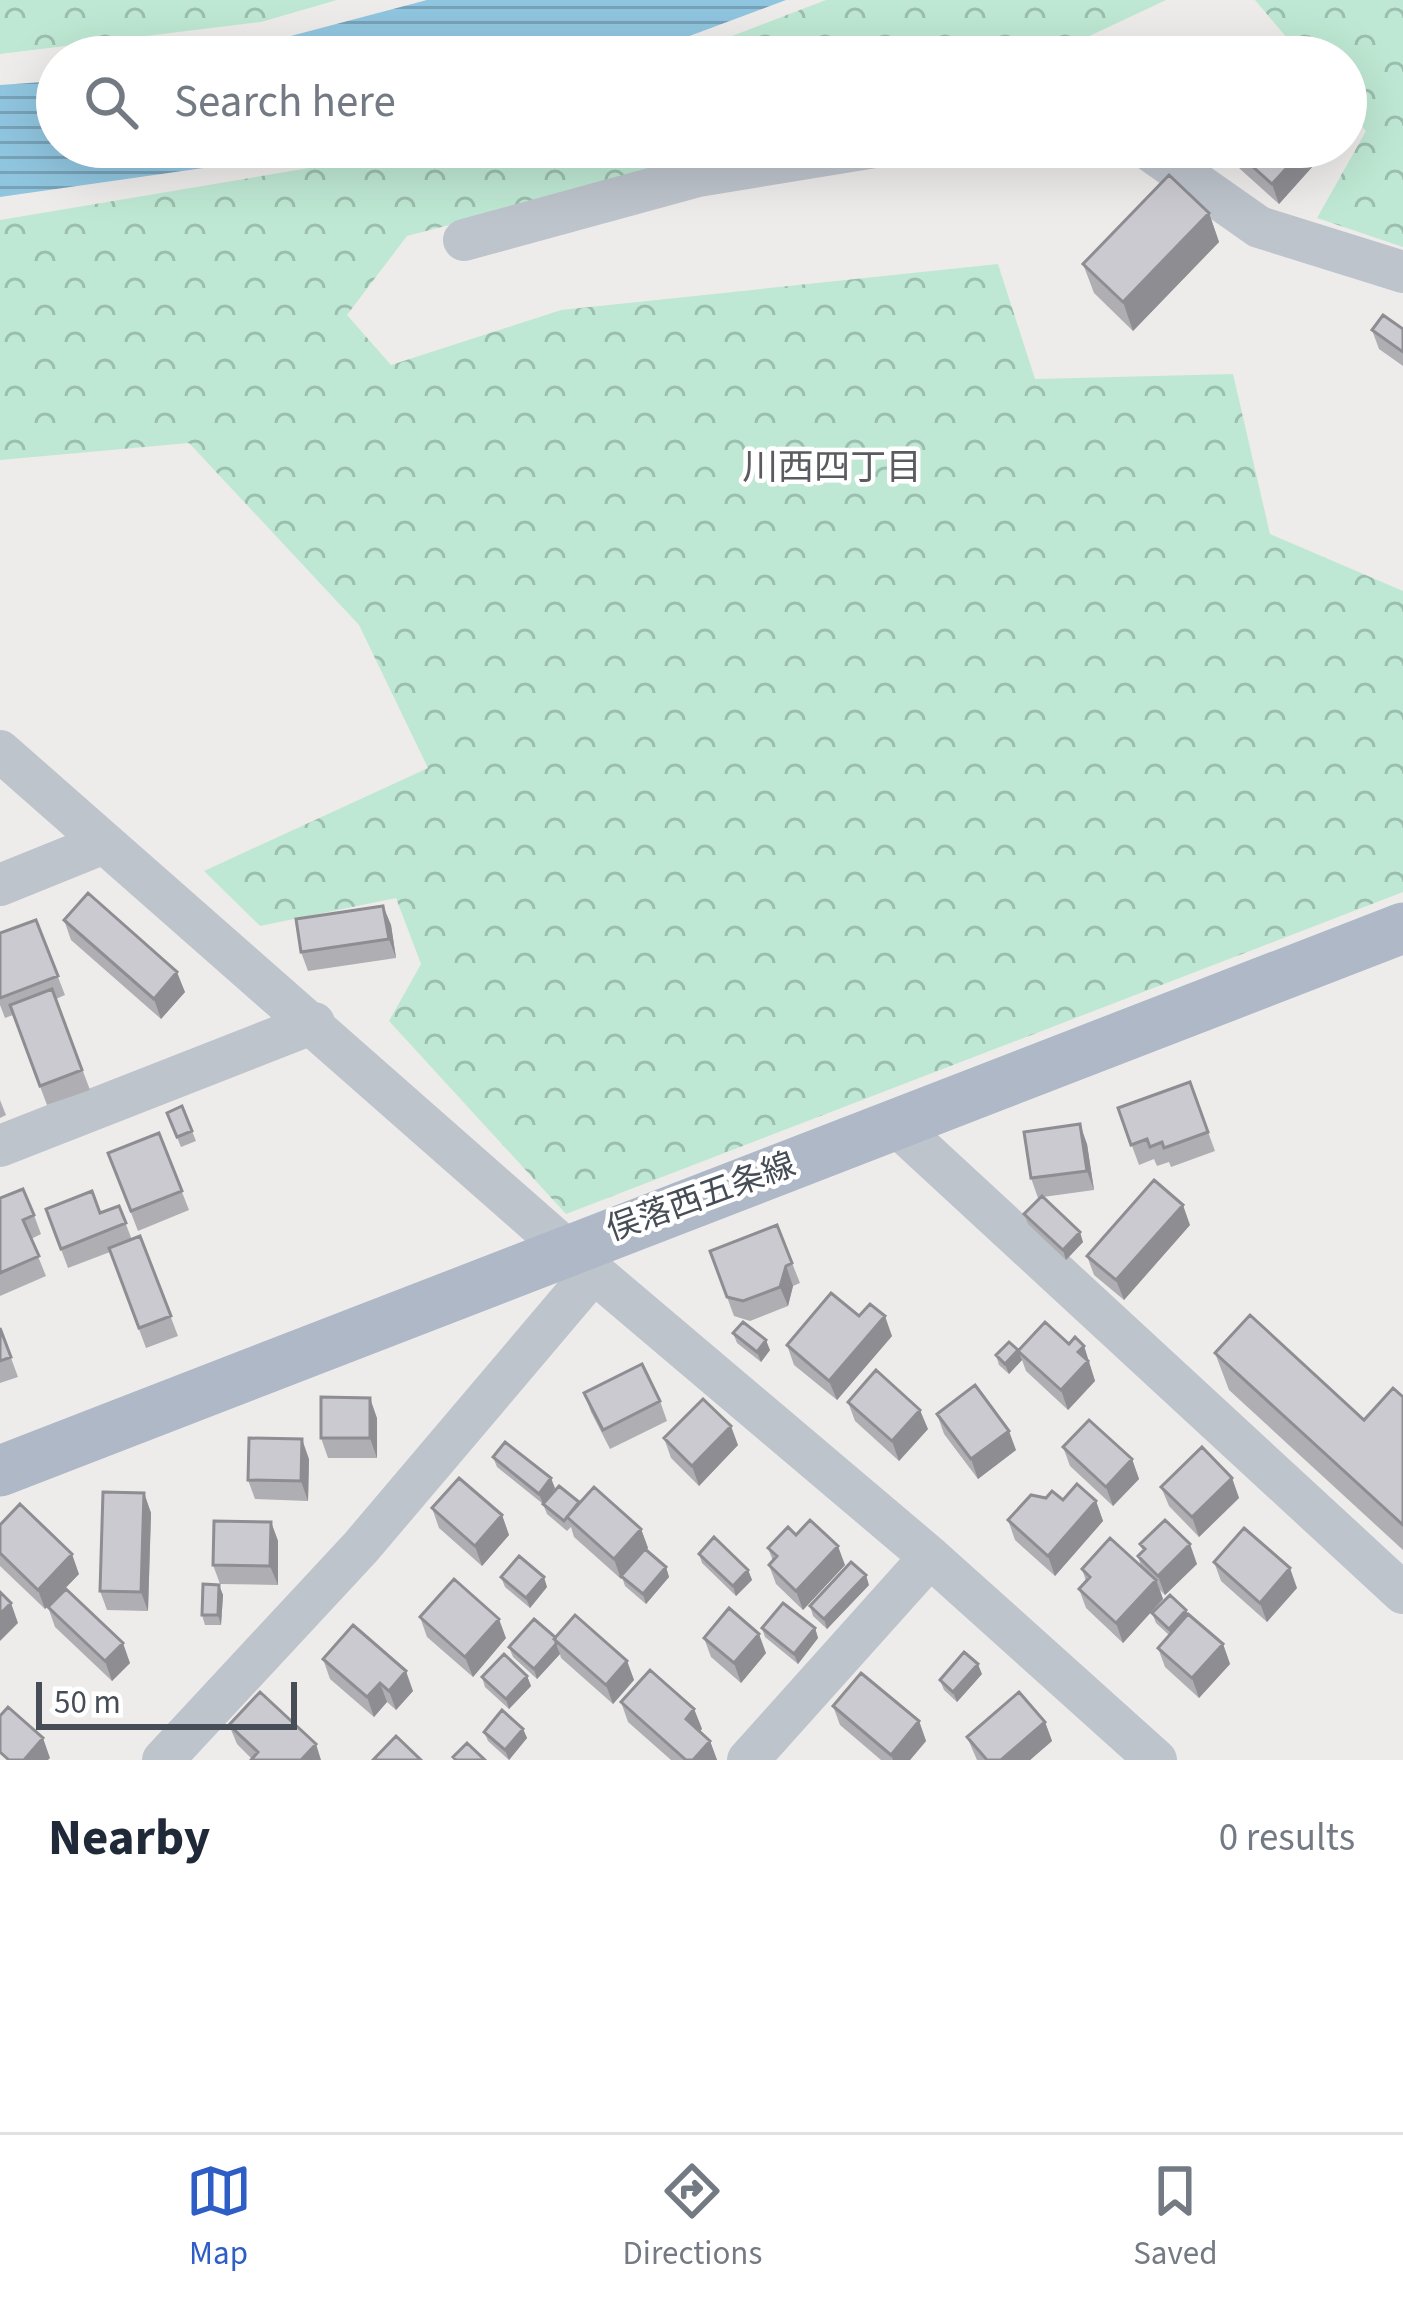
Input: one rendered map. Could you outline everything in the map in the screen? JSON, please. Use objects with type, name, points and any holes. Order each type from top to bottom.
[{"type":"main road","name":"俣落西五条線","points":[[0,1471],[579,1260],[896,1125],[1403,928]]},
{"type":"street","points":[[464,241],[698,176],[747,168]]},
{"type":"street","points":[[1175,168],[1259,226],[1403,272]]},
{"type":"street","points":[[0,752],[579,1260],[930,1557],[1156,1760]]},
{"type":"street","points":[[0,885],[104,843]]},
{"type":"street","points":[[0,1146],[314,1023]]},
{"type":"street","points":[[896,1125],[1403,1593]]},
{"type":"street","points":[[163,1760],[361,1547],[579,1260]]},
{"type":"street","points":[[748,1760],[930,1557]]},
{"type":"green space","points":[[0,0],[337,0],[261,22],[147,36],[36,36],[36,50],[0,54]]},
{"type":"green space","points":[[826,0],[1166,0],[1090,36],[732,36]]},
{"type":"green space","points":[[1255,0],[1403,0],[1403,247],[1317,218],[1345,168],[1367,168],[1367,36],[1285,36]]},
{"type":"green space","points":[[309,168],[670,168],[407,236],[347,315],[391,365],[561,310],[998,264],[1035,379],[1233,374],[1270,534],[1403,591],[1403,892],[566,1214],[389,1021],[421,964],[396,898],[260,926],[204,871],[428,768],[359,625],[189,443],[0,460],[0,220]]},
{"type":"water","points":[[427,0],[786,0],[689,36],[291,36]]},
{"type":"water","points":[[36,82],[36,168],[203,168],[0,197],[0,85]]},
{"type":"building","points":[[1254,168],[1287,168],[1272,184]]},
{"type":"building","points":[[1169,175],[1209,213],[1123,302],[1083,264]]},
{"type":"building","points":[[1383,315],[1403,329],[1403,352],[1372,330]]},
{"type":"building","points":[[88,893],[177,972],[154,999],[64,920]]},
{"type":"building","points":[[383,906],[389,939],[301,952],[296,919]]},
{"type":"building","points":[[36,920],[58,976],[0,998],[0,933]]},
{"type":"building","points":[[52,989],[82,1070],[40,1086],[10,1005]]},
{"type":"building","points":[[1190,1082],[1208,1132],[1164,1148],[1162,1142],[1150,1147],[1147,1139],[1131,1145],[1118,1108]]},
{"type":"building","points":[[182,1106],[192,1131],[177,1137],[167,1113]]},
{"type":"building","points":[[1080,1124],[1087,1171],[1031,1178],[1024,1132]]},
{"type":"building","points":[[159,1133],[182,1191],[131,1211],[108,1153]]},
{"type":"building","points":[[1154,1180],[1183,1205],[1116,1280],[1087,1256]]},
{"type":"building","points":[[23,1189],[34,1215],[23,1220],[39,1256],[0,1273],[0,1198]]},
{"type":"building","points":[[92,1191],[100,1213],[119,1206],[126,1223],[61,1249],[46,1209]]},
{"type":"building","points":[[1042,1196],[1080,1232],[1063,1250],[1024,1214]]},
{"type":"building","points":[[777,1225],[792,1263],[786,1266],[780,1287],[743,1301],[727,1297],[710,1251]]},
{"type":"building","points":[[140,1236],[171,1316],[139,1328],[109,1248]]},
{"type":"building","points":[[831,1293],[859,1316],[870,1304],[885,1316],[829,1381],[787,1345]]},
{"type":"building","points":[[1250,1315],[1364,1420],[1393,1388],[1403,1397],[1403,1525],[1215,1353]]},
{"type":"building","points":[[743,1322],[766,1340],[757,1352],[733,1333]]},
{"type":"building","points":[[1045,1322],[1069,1344],[1075,1337],[1084,1346],[1078,1352],[1088,1361],[1061,1390],[1018,1351]]},
{"type":"building","points":[[0,1328],[11,1357],[0,1361]]},
{"type":"building","points":[[1009,1342],[1018,1350],[1005,1364],[996,1355]]},
{"type":"building","points":[[642,1364],[660,1401],[603,1430],[584,1393]]},
{"type":"building","points":[[876,1370],[920,1410],[892,1441],[848,1402]]},
{"type":"building","points":[[975,1385],[1009,1431],[971,1459],[937,1414]]},
{"type":"building","points":[[321,1397],[370,1398],[370,1438],[321,1438]]},
{"type":"building","points":[[703,1399],[731,1426],[692,1466],[664,1438]]},
{"type":"building","points":[[1089,1420],[1132,1459],[1106,1487],[1063,1447]]},
{"type":"building","points":[[249,1438],[302,1439],[301,1481],[248,1480]]},
{"type":"building","points":[[505,1442],[551,1478],[539,1494],[493,1457]]},
{"type":"building","points":[[1202,1447],[1232,1478],[1192,1517],[1161,1487]]},
{"type":"building","points":[[459,1478],[502,1515],[475,1546],[432,1508]]},
{"type":"building","points":[[1077,1484],[1096,1501],[1048,1556],[1008,1520],[1031,1495],[1046,1498],[1052,1491],[1063,1500]]},
{"type":"building","points":[[559,1486],[579,1502],[564,1521],[543,1504]]},
{"type":"building","points":[[594,1487],[641,1529],[614,1559],[567,1517]]},
{"type":"building","points":[[103,1492],[144,1493],[141,1592],[100,1591]]},
{"type":"building","points":[[20,1504],[72,1554],[38,1590],[0,1553],[0,1525]]},
{"type":"building","points":[[810,1520],[838,1546],[796,1591],[769,1565],[777,1556],[768,1548],[788,1527],[796,1535]]},
{"type":"building","points":[[1165,1520],[1190,1544],[1158,1576],[1138,1556],[1145,1549],[1140,1544]]},
{"type":"building","points":[[214,1521],[271,1522],[270,1566],[213,1565]]},
{"type":"building","points":[[1244,1528],[1290,1568],[1260,1603],[1214,1562]]},
{"type":"building","points":[[714,1537],[748,1570],[733,1586],[699,1554]]},
{"type":"building","points":[[1110,1538],[1156,1580],[1116,1623],[1079,1589],[1090,1577],[1082,1569]]},
{"type":"building","points":[[645,1549],[666,1567],[643,1594],[621,1576]]},
{"type":"building","points":[[519,1556],[544,1577],[526,1598],[501,1577]]},
{"type":"building","points":[[851,1562],[866,1575],[824,1619],[810,1606]]},
{"type":"building","points":[[454,1579],[499,1619],[465,1657],[420,1617]]},
{"type":"building","points":[[203,1584],[219,1585],[218,1615],[202,1615]]},
{"type":"building","points":[[66,1589],[123,1643],[105,1661],[48,1607]]},
{"type":"building","points":[[0,1592],[11,1603],[0,1614]]},
{"type":"building","points":[[1170,1595],[1186,1610],[1169,1629],[1152,1613]]},
{"type":"building","points":[[783,1603],[815,1628],[794,1654],[762,1628]]},
{"type":"building","points":[[729,1608],[759,1634],[734,1663],[704,1638]]},
{"type":"building","points":[[1188,1614],[1223,1644],[1192,1678],[1158,1648]]},
{"type":"building","points":[[575,1615],[627,1661],[606,1685],[554,1639]]},
{"type":"building","points":[[534,1619],[555,1637],[556,1644],[534,1669],[509,1647]]},
{"type":"building","points":[[353,1625],[406,1671],[389,1691],[380,1683],[367,1697],[323,1659]]},
{"type":"building","points":[[964,1652],[978,1664],[953,1692],[940,1680]]},
{"type":"building","points":[[504,1654],[527,1676],[506,1699],[482,1677]]},
{"type":"building","points":[[650,1670],[694,1709],[686,1719],[710,1741],[693,1760],[686,1760],[621,1702]]},
{"type":"building","points":[[861,1673],[919,1721],[891,1755],[833,1706]]},
{"type":"building","points":[[260,1692],[316,1744],[301,1760],[251,1760],[258,1752],[229,1725]]},
{"type":"building","points":[[1019,1692],[1045,1722],[1001,1760],[987,1760],[967,1737]]},
{"type":"building","points":[[8,1707],[43,1738],[24,1760],[9,1760],[0,1752],[0,1716]]},
{"type":"building","points":[[502,1710],[523,1729],[505,1750],[484,1732]]},
{"type":"building","points":[[396,1736],[421,1760],[373,1760]]},
{"type":"building","points":[[467,1743],[485,1760],[456,1760],[453,1757]]},
{"type":"district","name":"川西四丁目","points":[[832,467]]}]
